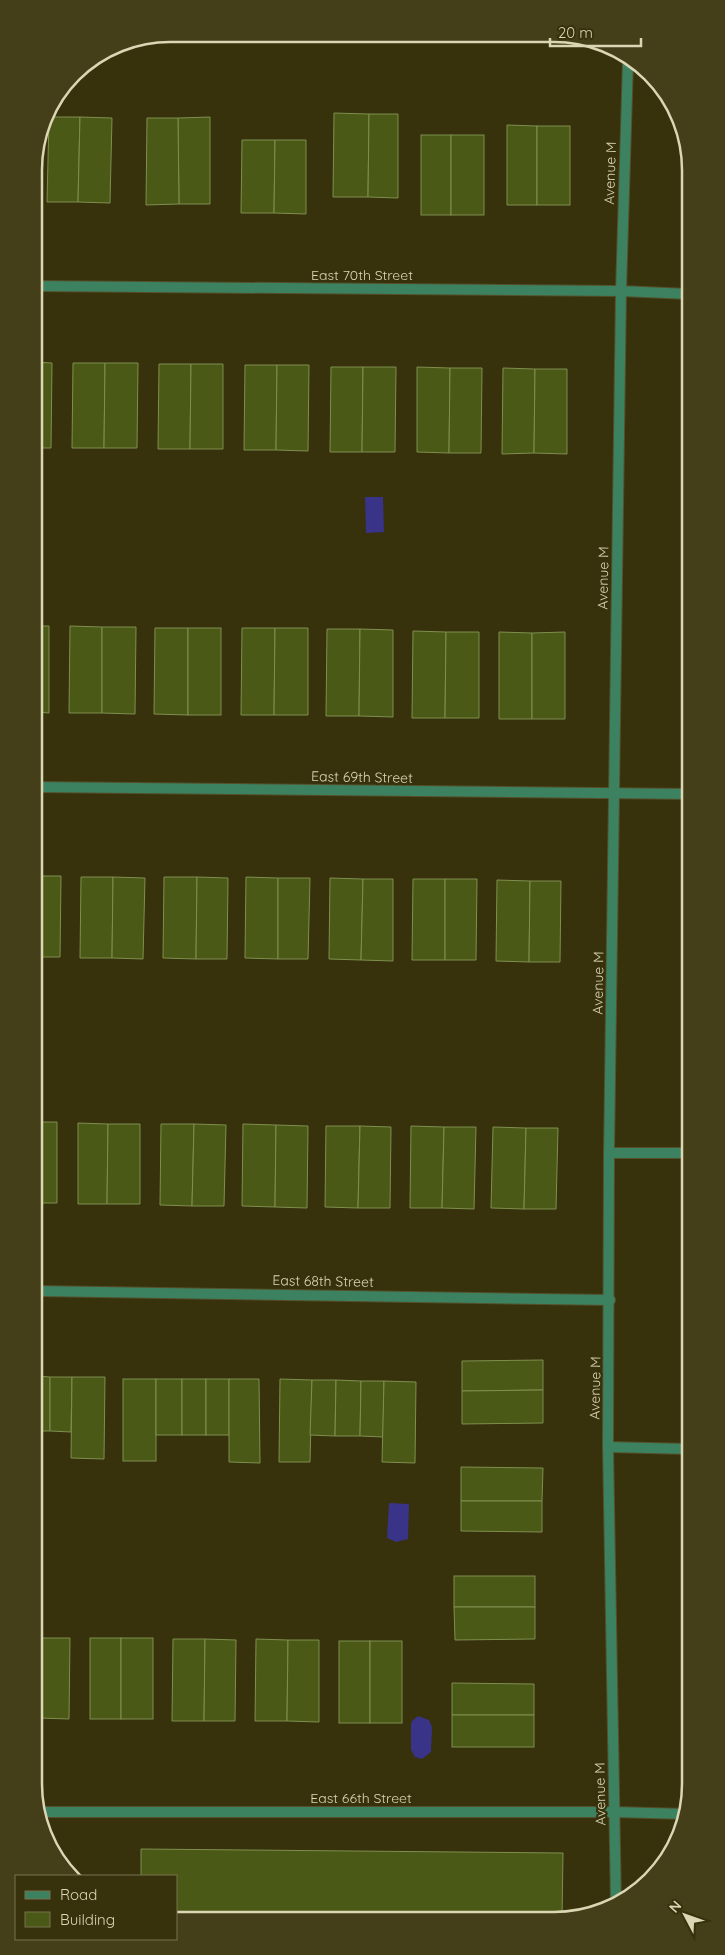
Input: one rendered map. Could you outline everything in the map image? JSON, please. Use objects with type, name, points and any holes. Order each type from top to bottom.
[{"type":"street","name":"Avenue M","points":[[616,1896],[608,1447],[609,1153],[620,291],[628,66]]},
{"type":"street","name":"East 70th Street","points":[[43,286],[620,291],[682,294]]},
{"type":"street","name":"East 69th Street","points":[[43,787],[682,794]]},
{"type":"street","points":[[609,1153],[682,1153]]},
{"type":"street","name":"East 68th Street","points":[[43,1291],[610,1300]]},
{"type":"street","points":[[608,1447],[682,1449]]},
{"type":"street","name":"East 66th Street","points":[[46,1812],[614,1812],[679,1814]]},
{"type":"shaded area","points":[[365,497],[383,497],[384,532],[366,533]]},
{"type":"shaded area","points":[[389,1503],[409,1504],[408,1539],[396,1542],[387,1538]]},
{"type":"shaded area","points":[[418,1716],[429,1720],[432,1727],[431,1752],[422,1759],[415,1757],[411,1750],[411,1725],[412,1721]]},
{"type":"building","points":[[334,113],[369,114],[368,197],[333,197]]},
{"type":"building","points":[[369,114],[398,114],[398,198],[368,197]]},
{"type":"building","points":[[54,117],[80,117],[78,202],[47,202],[49,132],[52,122]]},
{"type":"building","points":[[80,117],[112,118],[110,203],[78,202]]},
{"type":"building","points":[[210,117],[210,204],[179,204],[178,118]]},
{"type":"building","points":[[147,118],[178,118],[179,204],[146,205]]},
{"type":"building","points":[[507,125],[537,126],[537,205],[507,205]]},
{"type":"building","points":[[537,126],[570,126],[570,205],[537,205]]},
{"type":"building","points":[[421,135],[451,135],[451,215],[421,215]]},
{"type":"building","points":[[451,135],[484,135],[484,215],[451,215]]},
{"type":"building","points":[[242,140],[275,140],[274,213],[241,213]]},
{"type":"building","points":[[275,140],[306,140],[306,214],[274,213]]},
{"type":"building","points":[[43,362],[52,363],[51,448],[43,448]]},
{"type":"building","points":[[73,363],[105,363],[104,448],[72,448]]},
{"type":"building","points":[[105,363],[138,363],[137,448],[104,448]]},
{"type":"building","points":[[159,364],[191,364],[190,449],[158,449]]},
{"type":"building","points":[[191,364],[223,364],[223,449],[190,449]]},
{"type":"building","points":[[245,365],[277,365],[276,450],[244,450]]},
{"type":"building","points":[[277,365],[309,365],[308,451],[276,450]]},
{"type":"building","points":[[331,367],[363,367],[362,452],[330,452]]},
{"type":"building","points":[[363,367],[396,367],[395,452],[362,452]]},
{"type":"building","points":[[417,367],[450,368],[449,453],[417,452]]},
{"type":"building","points":[[450,368],[482,368],[481,453],[449,453]]},
{"type":"building","points":[[503,368],[535,369],[534,453],[502,454]]},
{"type":"building","points":[[535,369],[567,369],[567,454],[534,453]]},
{"type":"building","points":[[43,626],[49,626],[49,713],[43,713]]},
{"type":"building","points":[[70,626],[102,627],[102,713],[69,713]]},
{"type":"building","points":[[102,627],[136,627],[135,714],[102,713]]},
{"type":"building","points":[[155,628],[188,628],[188,715],[154,714]]},
{"type":"building","points":[[188,628],[221,628],[221,715],[188,715]]},
{"type":"building","points":[[242,628],[275,628],[274,715],[241,715]]},
{"type":"building","points":[[275,628],[308,628],[308,715],[274,715]]},
{"type":"building","points":[[327,629],[360,629],[359,716],[326,716]]},
{"type":"building","points":[[360,629],[393,630],[393,717],[359,716]]},
{"type":"building","points":[[413,631],[446,632],[445,718],[412,718]]},
{"type":"building","points":[[446,632],[479,632],[479,718],[445,718]]},
{"type":"building","points":[[499,632],[532,633],[532,719],[499,719]]},
{"type":"building","points":[[565,632],[565,719],[532,719],[532,633]]},
{"type":"building","points":[[43,876],[61,876],[60,957],[43,957]]},
{"type":"building","points":[[81,877],[113,877],[112,958],[80,958]]},
{"type":"building","points":[[113,877],[145,878],[143,959],[112,958]]},
{"type":"building","points":[[164,877],[197,877],[196,959],[163,958]]},
{"type":"building","points":[[197,877],[228,878],[227,959],[196,959]]},
{"type":"building","points":[[246,877],[278,878],[278,959],[245,958]]},
{"type":"building","points":[[278,878],[310,878],[308,959],[278,959]]},
{"type":"building","points":[[330,878],[363,879],[361,960],[329,959]]},
{"type":"building","points":[[363,879],[393,879],[393,961],[361,960]]},
{"type":"building","points":[[413,879],[445,879],[445,960],[412,960]]},
{"type":"building","points":[[445,879],[477,879],[476,960],[445,960]]},
{"type":"building","points":[[497,880],[530,881],[529,962],[496,961]]},
{"type":"building","points":[[530,881],[561,881],[560,962],[529,962]]},
{"type":"building","points":[[43,1122],[57,1122],[57,1203],[43,1203]]},
{"type":"building","points":[[78,1123],[108,1124],[107,1204],[78,1204]]},
{"type":"building","points":[[108,1124],[140,1124],[140,1204],[107,1204]]},
{"type":"building","points":[[161,1124],[194,1124],[192,1206],[160,1205]]},
{"type":"building","points":[[194,1124],[226,1125],[224,1206],[192,1206]]},
{"type":"building","points":[[243,1124],[276,1125],[275,1207],[242,1206]]},
{"type":"building","points":[[276,1125],[308,1126],[307,1208],[275,1207]]},
{"type":"building","points":[[326,1126],[360,1126],[358,1208],[325,1207]]},
{"type":"building","points":[[360,1126],[391,1127],[390,1208],[358,1208]]},
{"type":"building","points":[[411,1126],[444,1127],[442,1208],[410,1208]]},
{"type":"building","points":[[444,1127],[476,1127],[474,1209],[442,1208]]},
{"type":"building","points":[[493,1127],[526,1128],[524,1209],[491,1208]]},
{"type":"building","points":[[526,1128],[558,1128],[556,1209],[524,1209]]},
{"type":"building","points":[[543,1360],[543,1390],[462,1391],[462,1361]]},
{"type":"building","points":[[43,1376],[50,1377],[50,1431],[43,1431]]},
{"type":"building","points":[[50,1377],[72,1377],[71,1432],[50,1431]]},
{"type":"building","points":[[72,1377],[105,1377],[104,1459],[71,1458]]},
{"type":"building","points":[[123,1379],[156,1379],[156,1461],[123,1461]]},
{"type":"building","points":[[156,1379],[182,1379],[182,1435],[156,1435]]},
{"type":"building","points":[[182,1379],[206,1379],[206,1435],[182,1435]]},
{"type":"building","points":[[206,1379],[229,1379],[229,1435],[206,1435]]},
{"type":"building","points":[[229,1379],[259,1379],[260,1463],[229,1462]]},
{"type":"building","points":[[280,1379],[312,1380],[310,1462],[279,1462]]},
{"type":"building","points":[[312,1380],[336,1380],[335,1436],[310,1435]]},
{"type":"building","points":[[336,1380],[361,1381],[360,1436],[335,1436]]},
{"type":"building","points":[[361,1381],[384,1381],[383,1437],[360,1436]]},
{"type":"building","points":[[384,1381],[416,1382],[415,1463],[382,1462]]},
{"type":"building","points":[[543,1390],[543,1423],[462,1424],[462,1391]]},
{"type":"building","points":[[461,1467],[543,1468],[542,1501],[461,1501]]},
{"type":"building","points":[[461,1501],[542,1501],[542,1532],[461,1531]]},
{"type":"building","points":[[454,1576],[535,1576],[535,1607],[454,1607]]},
{"type":"building","points":[[454,1607],[535,1607],[535,1639],[455,1640]]},
{"type":"building","points":[[43,1638],[70,1638],[69,1719],[43,1718]]},
{"type":"building","points":[[90,1638],[121,1638],[121,1719],[90,1719]]},
{"type":"building","points":[[121,1638],[153,1638],[153,1719],[121,1719]]},
{"type":"building","points":[[173,1639],[205,1639],[204,1721],[172,1721]]},
{"type":"building","points":[[205,1639],[236,1640],[235,1721],[204,1721]]},
{"type":"building","points":[[256,1639],[288,1640],[287,1721],[255,1721]]},
{"type":"building","points":[[288,1640],[319,1640],[319,1722],[287,1721]]},
{"type":"building","points":[[339,1641],[370,1641],[370,1723],[339,1723]]},
{"type":"building","points":[[370,1641],[402,1641],[402,1723],[370,1723]]},
{"type":"building","points":[[452,1683],[534,1684],[534,1715],[452,1715]]},
{"type":"building","points":[[452,1715],[534,1715],[534,1747],[452,1747]]},
{"type":"building","points":[[141,1849],[563,1853],[562,1912],[178,1912],[178,1875],[141,1875]]}]
